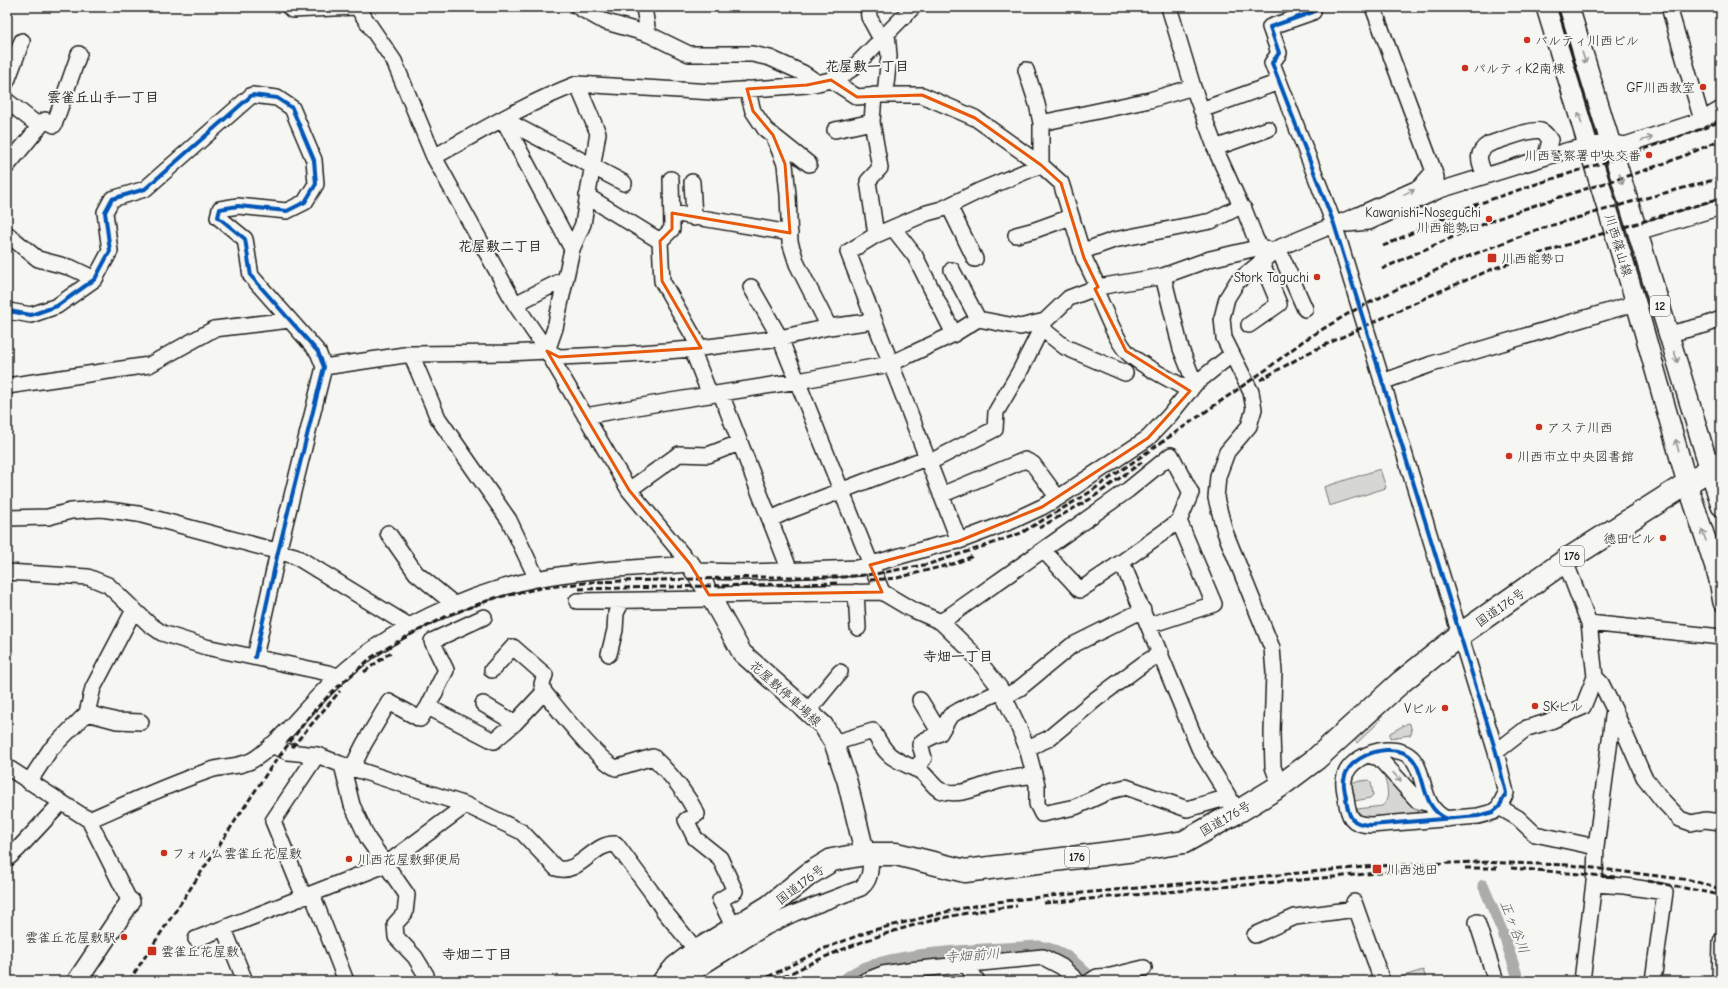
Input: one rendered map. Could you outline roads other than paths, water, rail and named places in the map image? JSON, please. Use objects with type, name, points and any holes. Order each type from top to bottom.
[{"type":"highway","name":"国道176号","points":[[664,981],[676,968],[697,951],[770,906],[809,874],[832,860],[868,854],[896,854],[965,871],[1135,850],[1184,842],[1234,806],[1280,786],[1316,759],[1401,682],[1461,634],[1565,561],[1715,466]]},
{"type":"main road","name":"川西篠山線","points":[[1546,7],[1636,303],[1687,483],[1718,577]]},
{"type":"main road","name":"川西篠山線","points":[[1569,7],[1609,142],[1669,334],[1715,466],[1721,506]]},
{"type":"main road","name":"花屋敷停車場線","points":[[693,568],[742,653],[823,725],[834,743],[847,781],[868,854]]},
{"type":"main road","points":[[77,981],[130,902]]},
{"type":"street","points":[[289,7],[292,10],[356,7],[394,61],[434,157],[515,304],[547,351],[629,490],[693,568]]},
{"type":"street","points":[[578,7],[603,21],[648,34],[689,54],[752,54],[770,58],[857,97],[880,95],[922,95],[974,118],[1041,165],[1061,183],[1084,258],[1116,333],[1126,351],[1135,358],[1193,387]]},
{"type":"street","points":[[644,7],[648,34]]},
{"type":"street","points":[[868,7],[869,17],[884,36],[889,56],[872,122],[880,168],[868,181],[876,235]]},
{"type":"street","points":[[1170,7],[1193,87],[1215,148],[1241,206],[1244,209],[1256,240],[1268,252],[1305,309]]},
{"type":"street","points":[[1311,7],[1313,12],[1270,27],[1279,53],[1272,63],[1334,224],[1461,634],[1496,752],[1506,793],[1500,807],[1493,812],[1486,815],[1447,819],[1361,825],[1351,818],[1347,808],[1344,781],[1350,766],[1367,755],[1385,750],[1397,751],[1413,758],[1418,765],[1430,804],[1437,813],[1447,819]]},
{"type":"street","points":[[1373,7],[1435,174],[1435,188],[1431,194]]},
{"type":"street","points":[[1669,7],[1702,120]]},
{"type":"street","points":[[434,157],[503,119],[558,91],[577,84],[713,92],[807,86],[825,82],[853,68],[910,8]]},
{"type":"street","points":[[7,82],[22,41]]},
{"type":"street","points":[[7,166],[45,120],[54,125],[79,54]]},
{"type":"street","points":[[1026,70],[1037,104],[1041,123],[1041,165]]},
{"type":"street","points":[[1201,110],[1279,82]]},
{"type":"street","points":[[547,351],[555,328],[572,249],[582,224],[598,133],[577,84]]},
{"type":"street","points":[[1041,123],[1150,100],[1193,87]]},
{"type":"street","points":[[748,89],[753,111],[765,129],[809,164]]},
{"type":"street","points":[[8,310],[31,315],[57,306],[95,279],[110,251],[105,212],[112,198],[145,189],[252,95],[277,98],[292,108],[314,160],[316,184],[305,202],[287,211],[238,206],[220,209],[218,217],[245,238],[251,276],[318,352],[324,367],[278,552],[254,657]]},
{"type":"street","points":[[7,101],[39,126]]},
{"type":"street","points":[[1334,224],[1369,222],[1431,194],[1455,185],[1546,156],[1588,146],[1609,142],[1625,145],[1702,120],[1721,109]]},
{"type":"street","points":[[503,119],[624,183]]},
{"type":"street","points":[[503,119],[572,249]]},
{"type":"street","points":[[835,130],[872,122]]},
{"type":"street","points":[[1215,148],[1268,129]]},
{"type":"street","points":[[1485,176],[1480,161],[1480,153],[1483,148],[1489,144],[1532,131],[1541,131],[1545,133],[1550,140],[1546,156]]},
{"type":"street","points":[[773,135],[785,164],[790,242],[797,264],[829,327]]},
{"type":"street","points":[[959,541],[848,252],[876,235],[949,206],[979,191],[1041,165]]},
{"type":"street","points":[[1435,174],[1442,181],[1455,185]]},
{"type":"street","points":[[771,519],[786,512],[927,460],[996,429],[996,412],[1043,325],[1069,298],[1097,288],[1163,276],[1210,259],[1268,252],[1420,187],[1435,174]]},
{"type":"street","points":[[671,179],[672,229],[660,241],[662,281],[696,348],[739,443],[771,519],[790,571]]},
{"type":"street","points":[[692,182],[694,218]]},
{"type":"street","points":[[588,196],[660,241]]},
{"type":"street","points":[[949,206],[975,259]]},
{"type":"street","points":[[1083,251],[1114,240],[1212,221],[1241,206]]},
{"type":"street","points":[[1638,232],[1721,207]]},
{"type":"street","points":[[672,213],[694,218],[790,233]]},
{"type":"street","points":[[1016,235],[1071,217]]},
{"type":"street","points":[[893,228],[915,256],[954,334]]},
{"type":"street","points":[[7,234],[38,259],[72,268],[95,279]]},
{"type":"street","points":[[1249,325],[1279,304],[1268,252]]},
{"type":"street","points":[[1268,252],[1237,282],[1227,298],[1222,318],[1224,338],[1234,361],[1251,392],[1254,409],[1249,426],[1227,452],[1218,476],[1216,498],[1225,532],[1272,648],[1274,672],[1272,733],[1273,766],[1280,786]]},
{"type":"street","points":[[952,270],[978,319]]},
{"type":"street","points":[[1163,276],[1181,349],[1193,387]]},
{"type":"street","points":[[515,304],[565,279]]},
{"type":"street","points":[[751,287],[780,338],[882,592]]},
{"type":"street","points":[[1382,382],[1432,364],[1636,303]]},
{"type":"street","points":[[585,416],[798,381],[890,364],[954,334],[978,319],[1020,327],[1043,325],[1065,347],[1125,373]]},
{"type":"street","points":[[1669,334],[1721,319]]},
{"type":"street","points":[[7,386],[34,384],[149,365],[214,329],[290,320]]},
{"type":"street","points":[[324,367],[411,354],[547,351],[559,357],[628,354],[780,338],[829,327],[874,321]]},
{"type":"street","points":[[411,354],[438,418],[509,520],[537,579]]},
{"type":"street","points":[[89,820],[210,770],[246,763],[255,759],[271,745],[338,676],[409,626],[455,605],[500,588],[537,579],[574,573],[693,568],[790,571],[858,568],[939,545],[959,541],[1012,521],[1058,498],[1148,438],[1193,387],[1234,361]]},
{"type":"street","points":[[629,490],[679,454],[708,455],[739,443]]},
{"type":"street","points":[[941,622],[1043,550],[1128,490],[1171,455],[1191,494],[1179,521],[1080,590],[1043,550]]},
{"type":"street","points":[[941,495],[1025,460],[1032,464],[1058,498]]},
{"type":"street","points":[[7,518],[48,517],[71,511],[101,509],[138,514],[295,556],[409,626]]},
{"type":"street","points":[[1150,625],[1214,604],[1179,521]]},
{"type":"street","points":[[388,533],[416,574],[455,605]]},
{"type":"street","points":[[1496,752],[1526,728],[1551,721],[1583,706],[1595,677],[1589,624],[1565,561]]},
{"type":"street","points":[[1122,562],[1150,625],[1199,748],[1234,806]]},
{"type":"street","points":[[7,572],[88,577],[108,585],[134,610],[162,633],[206,647],[338,676]]},
{"type":"street","points":[[1718,577],[1721,603]]},
{"type":"street","points":[[856,592],[858,628]]},
{"type":"street","points":[[577,601],[622,601],[882,592],[909,608],[941,622],[969,649],[1003,694],[1027,748],[1036,785],[1037,804],[1042,814],[1074,807],[1110,791],[1126,787],[1187,809],[1222,799],[1234,806]]},
{"type":"street","points":[[609,654],[615,630],[616,613],[622,601]]},
{"type":"street","points":[[29,782],[50,750],[87,714],[93,688],[134,610]]},
{"type":"street","points":[[914,769],[924,758],[920,745],[923,741],[940,733],[950,716],[1020,688],[1071,646],[1143,610]]},
{"type":"street","points":[[427,981],[426,974],[415,958],[396,937],[394,924],[405,913],[407,895],[368,839],[352,805],[347,767],[364,744],[389,702],[420,719],[428,707],[446,670],[432,641],[484,617]]},
{"type":"street","points":[[1589,624],[1721,637]]},
{"type":"street","points":[[492,670],[513,647],[545,675],[542,684],[544,692],[609,765],[616,768],[653,757],[676,781],[688,796],[697,814],[686,820],[695,838],[720,858],[735,891],[720,900],[734,928]]},
{"type":"street","points":[[1027,748],[1048,739],[1096,699],[1143,664],[1161,653]]},
{"type":"street","points":[[808,711],[840,672]]},
{"type":"street","points":[[1595,677],[1601,683],[1614,709],[1644,777],[1663,801],[1680,819],[1691,823],[1705,820],[1720,820]]},
{"type":"street","points":[[428,707],[494,741],[515,723],[544,692]]},
{"type":"street","points":[[920,700],[940,733]]},
{"type":"street","points":[[483,704],[515,723]]},
{"type":"street","points":[[1582,981],[1594,884],[1596,847],[1614,709]]},
{"type":"street","points":[[87,714],[117,721],[141,722]]},
{"type":"street","points":[[834,743],[873,731],[883,748],[892,758],[926,775],[940,791],[952,793],[969,791],[998,782],[1034,775]]},
{"type":"street","points":[[271,745],[288,752],[317,755],[347,767],[466,805],[522,832],[556,868],[560,870],[571,868],[606,845],[616,844],[653,894],[664,912],[697,951]]},
{"type":"street","points":[[317,755],[274,821],[346,981]]},
{"type":"street","points":[[1367,755],[1379,758],[1418,801],[1430,804]]},
{"type":"street","points":[[7,768],[89,820],[130,902]]},
{"type":"street","points":[[7,859],[61,803]]},
{"type":"street","points":[[196,939],[385,865],[466,805]]},
{"type":"street","points":[[1500,807],[1518,818],[1534,834],[1596,847]]},
{"type":"street","points":[[684,981],[705,965],[766,927],[795,913],[861,888],[867,882],[870,873],[868,854]]},
{"type":"street","points":[[1594,884],[1624,886],[1665,892],[1653,981]]},
{"type":"street","points":[[1255,935],[1295,917],[1355,906],[1382,981]]},
{"type":"street","points":[[1477,922],[1496,981]]},
{"type":"street","points":[[224,929],[245,981]]},
{"type":"street","points":[[1720,981],[1721,941]]},
{"type":"street","points":[[865,981],[906,976],[1043,951],[1077,981]]},
{"type":"street","points":[[966,964],[978,981]]},
{"type":"street","points":[[1092,980],[1136,973]]},
{"type":"waterway","name":"正ヶ谷川","points":[[1483,885],[1503,933],[1519,981]]},
{"type":"waterway","name":"寺畑前川","points":[[849,981],[864,972],[885,965],[911,960],[939,956],[1038,950],[1061,957],[1089,981]]},
{"type":"railway","points":[[1383,246],[1469,207],[1630,154],[1721,121]]},
{"type":"railway","points":[[1382,269],[1508,215],[1674,160],[1721,139]]},
{"type":"railway","points":[[129,981],[269,770],[311,714],[332,692],[372,657],[404,638],[449,615],[495,598],[541,588],[592,582],[761,577],[843,577],[875,574],[929,564],[988,545],[1021,533],[1087,494],[1267,369],[1303,341],[1351,312],[1449,264],[1536,230],[1631,202],[1721,178]]},
{"type":"railway","points":[[1260,380],[1308,353],[1438,292],[1495,268],[1721,198]]},
{"type":"railway","points":[[1039,528],[1092,498],[1142,462]]},
{"type":"railway","points":[[870,580],[897,578],[956,563],[973,556]]},
{"type":"railway","points":[[579,589],[837,583]]},
{"type":"railway","points":[[364,672],[391,652]]},
{"type":"railway","points":[[292,747],[340,691]]},
{"type":"railway","points":[[760,981],[823,949],[870,931],[958,909],[996,902],[1050,896],[1376,866],[1477,862],[1569,865],[1690,880],[1721,889]]},
{"type":"railway","points":[[1465,868],[1497,868]]},
{"type":"railway","points":[[1511,868],[1615,877]]},
{"type":"railway","points":[[1044,903],[1411,870]]},
{"type":"railway","points":[[1648,881],[1721,895]]},
{"type":"railway","points":[[776,981],[833,954],[862,942],[893,932],[955,915],[1017,906]]},
{"type":"place","name":"パルティ川西ビル","points":[[1527,40]]},
{"type":"place","name":"パルティK2南棟","points":[[1465,68]]},
{"type":"place","name":"GF川西教室","points":[[1703,87]]},
{"type":"place","name":"川西警察署中央交番","points":[[1649,155]]},
{"type":"place","name":"Kawanishi-Noseguchi 川西能勢口","points":[[1489,219]]},
{"type":"place","name":"川西能勢口","points":[[1492,258]]},
{"type":"place","name":"Stork Taguchi","points":[[1317,277]]},
{"type":"place","name":"アステ川西","points":[[1539,427]]},
{"type":"place","name":"川西市立中央図書館","points":[[1509,456]]},
{"type":"place","name":"徳田ビル","points":[[1663,538]]},
{"type":"place","name":"SKビル","points":[[1535,706]]},
{"type":"place","name":"Vビル","points":[[1445,708]]},
{"type":"place","name":"フォルム雲雀丘花屋敷","points":[[164,853]]},
{"type":"place","name":"川西花屋敷郵便局","points":[[349,859]]},
{"type":"place","name":"川西池田","points":[[1377,869]]},
{"type":"place","name":"雲雀丘花屋敷駅","points":[[124,937]]},
{"type":"place","name":"雲雀丘花屋敷","points":[[152,951]]},
{"type":"district","name":"花屋敷一丁目","points":[[867,66]]},
{"type":"district","name":"雲雀丘山手一丁目","points":[[103,97]]},
{"type":"district","name":"花屋敷二丁目","points":[[500,246]]},
{"type":"district","name":"寺畑一丁目","points":[[958,656]]},
{"type":"district","name":"寺畑二丁目","points":[[477,954]]}]
